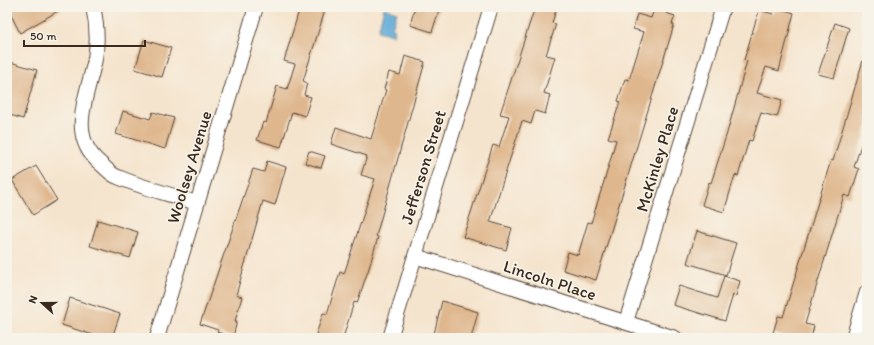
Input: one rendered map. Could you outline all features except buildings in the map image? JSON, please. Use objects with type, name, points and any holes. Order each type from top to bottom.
[{"type":"street","points":[[93,7],[97,36],[95,58],[81,116],[81,130],[84,144],[94,159],[116,177],[196,203]]},
{"type":"street","name":"Woolsey Avenue","points":[[157,338],[196,203],[256,7]]},
{"type":"street","name":"Jefferson Street","points":[[390,338],[491,7]]},
{"type":"street","name":"McKinley Place","points":[[626,322],[723,7]]},
{"type":"street","name":"Lincoln Place","points":[[415,256],[675,338]]},
{"type":"street","points":[[853,338],[867,292]]},
{"type":"water","points":[[384,8],[397,12],[392,28],[395,29],[393,35],[378,31]]}]
